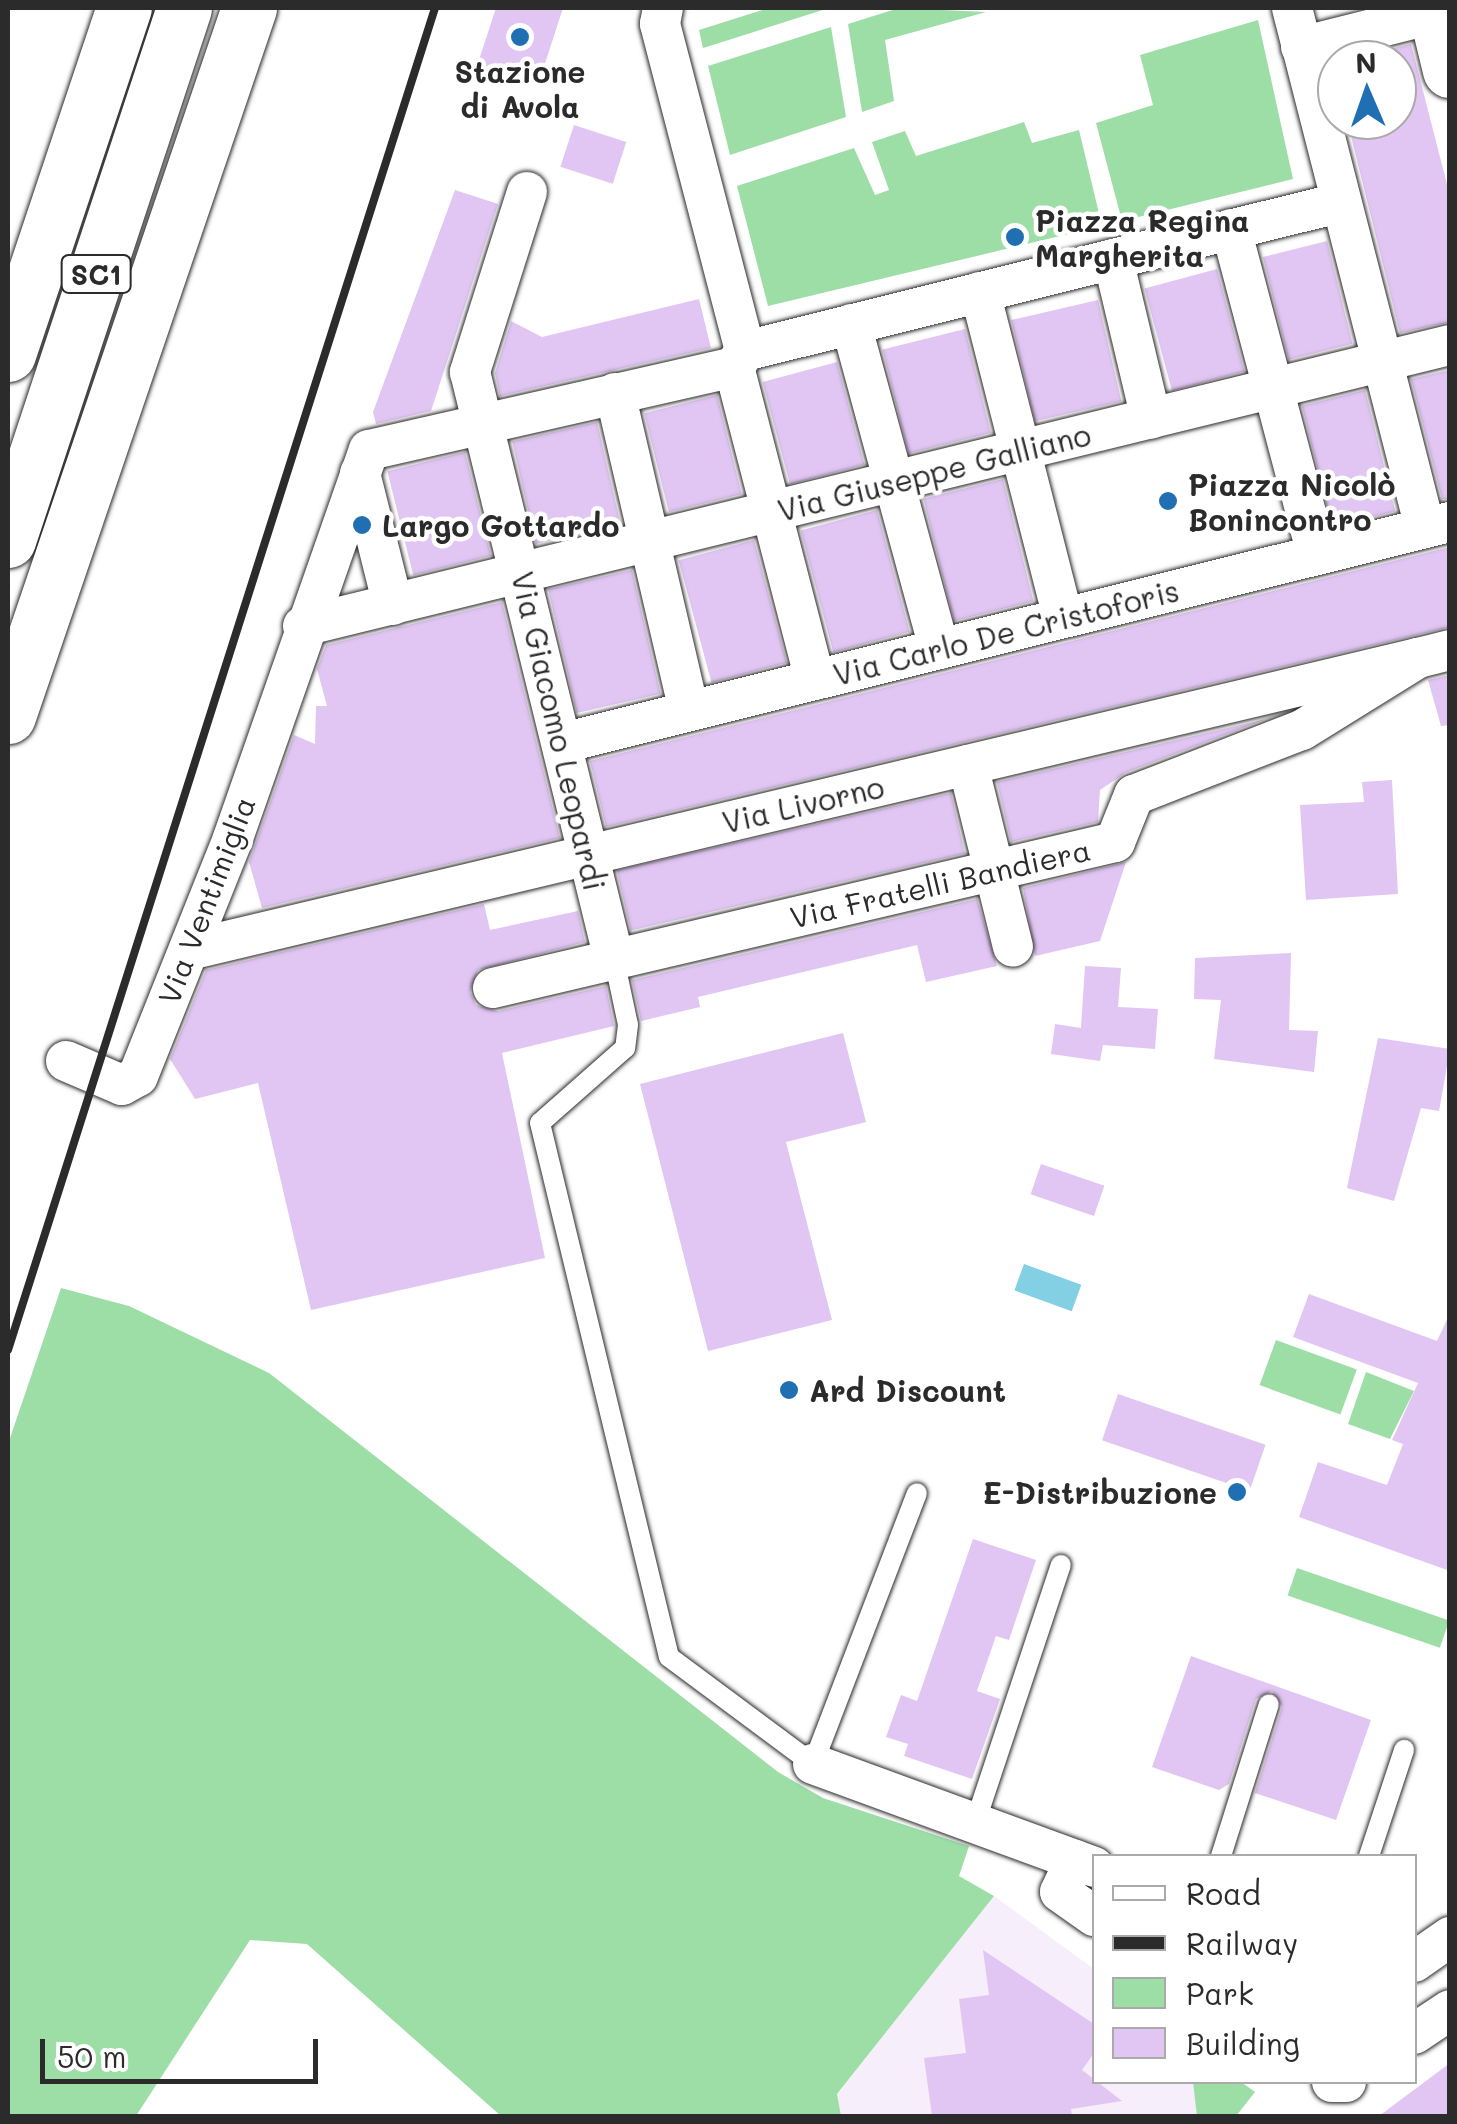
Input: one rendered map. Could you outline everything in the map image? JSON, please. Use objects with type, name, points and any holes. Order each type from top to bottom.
[{"type":"street","points":[[8,354],[124,8]]},
{"type":"street","name":"SC1","points":[[8,540],[184,8]]},
{"type":"street","points":[[8,716],[249,8]]},
{"type":"street","points":[[663,8],[660,24],[772,512],[815,680]]},
{"type":"street","points":[[1292,8],[1314,44],[1345,219],[1384,361],[1437,525]]},
{"type":"street","points":[[1314,44],[1436,10],[1450,70]]},
{"type":"street","name":"Via Giacomo Leopardi","points":[[527,192],[470,372],[614,960]]},
{"type":"street","points":[[406,602],[360,473],[369,450],[487,433],[618,403],[740,367],[1345,219]]},
{"type":"street","points":[[1236,246],[1317,555]]},
{"type":"street","points":[[1117,276],[1151,419]]},
{"type":"street","points":[[984,308],[1063,618]]},
{"type":"street","points":[[855,340],[939,649]]},
{"type":"street","name":"Via Giuseppe Galliano","points":[[299,637],[406,602],[1450,346]]},
{"type":"street","points":[[618,403],[689,711]]},
{"type":"street","name":"Via Ventimiglia","points":[[66,1062],[122,1085],[138,1076],[189,950],[360,473]]},
{"type":"street","name":"Via Carlo De Cristoforis","points":[[562,743],[1437,525]]},
{"type":"street","name":"Via Livorno","points":[[189,950],[1434,654]]},
{"type":"street","name":"Via Fratelli Bandiera","points":[[494,988],[1115,842],[1134,795],[1302,730],[1434,654]]},
{"type":"street","points":[[968,765],[1013,947]]},
{"type":"street","points":[[813,1764],[1085,1864],[1060,1892],[1092,1915]]},
{"type":"street","points":[[1417,1960],[1450,1937]]},
{"type":"street","points":[[1417,2032],[1450,2010]]},
{"type":"lane","points":[[614,960],[628,1025],[625,1048],[540,1123],[669,1657],[813,1764],[918,1493]]},
{"type":"lane","points":[[975,1823],[1060,1566]]},
{"type":"lane","points":[[1222,1854],[1269,1704]]},
{"type":"lane","points":[[1370,1854],[1404,1750]]},
{"type":"shaded area","points":[[994,1896],[1092,1968],[1092,2084],[1244,2084],[1255,2092],[1236,2116],[820,2116]]},
{"type":"green space","points":[[769,8],[829,8],[703,48],[699,30]]},
{"type":"green space","points":[[899,8],[986,12],[885,40],[894,101],[862,112],[848,24]]},
{"type":"green space","points":[[1258,20],[1293,179],[1122,221],[1096,123],[1153,105],[1140,55]]},
{"type":"green space","points":[[831,27],[846,117],[730,155],[708,66]]},
{"type":"green space","points":[[1024,122],[1032,143],[1079,130],[1102,226],[768,306],[737,186],[854,148],[875,195],[889,190],[872,142],[905,131],[916,156]]},
{"type":"green space","points":[[61,1288],[129,1306],[269,1373],[778,1772],[823,1798],[969,1846],[959,1876],[994,1896],[837,2094],[841,2116],[501,2116],[307,1944],[250,1940],[136,2116],[8,2116],[8,1444]]},
{"type":"green space","points":[[1276,1340],[1357,1369],[1340,1415],[1260,1385]]},
{"type":"green space","points":[[1366,1372],[1414,1391],[1390,1439],[1348,1424]]},
{"type":"green space","points":[[1297,1568],[1449,1620],[1440,1648],[1288,1595]]},
{"type":"green space","points":[[1193,2084],[1244,2084],[1255,2092],[1236,2116],[1197,2116]]},
{"type":"water","points":[[1024,1264],[1081,1285],[1072,1311],[1014,1290]]},
{"type":"building","name":"Stazione di Avola","points":[[496,8],[563,8],[538,85],[477,66]]},
{"type":"building","points":[[1417,67],[1450,196],[1450,322],[1400,333],[1352,140],[1417,140]]},
{"type":"building","points":[[574,125],[626,142],[613,184],[560,167]]},
{"type":"building","points":[[455,190],[498,204],[431,411],[376,424],[373,412]]},
{"type":"building","points":[[1327,241],[1353,344],[1289,360],[1263,257]]},
{"type":"building","points":[[1217,269],[1244,371],[1172,391],[1145,288]]},
{"type":"building","points":[[699,299],[711,348],[500,396],[495,373],[511,321],[542,337]]},
{"type":"building","points":[[1098,300],[1121,401],[1035,421],[1011,320]]},
{"type":"building","points":[[965,329],[991,433],[908,453],[883,350]]},
{"type":"building","points":[[837,362],[864,464],[790,484],[763,382]]},
{"type":"building","points":[[1450,370],[1450,499],[1442,499],[1411,379]]},
{"type":"building","points":[[1365,390],[1395,511],[1332,527],[1302,406]]},
{"type":"building","points":[[717,395],[742,494],[669,512],[644,413]]},
{"type":"building","points":[[597,422],[621,524],[536,544],[512,442]]},
{"type":"building","points":[[465,452],[491,556],[413,575],[387,471]]},
{"type":"building","points":[[1003,479],[1033,601],[954,621],[923,499]]},
{"type":"building","points":[[877,510],[910,632],[833,652],[801,530]]},
{"type":"building","points":[[754,540],[787,663],[712,683],[679,560]]},
{"type":"building","points":[[1450,547],[1450,627],[606,827],[590,761]]},
{"type":"building","points":[[632,570],[661,694],[577,713],[548,589]]},
{"type":"building","points":[[502,602],[560,838],[262,908],[249,862],[294,735],[315,744],[316,706],[327,706],[317,669],[326,645]]},
{"type":"building","points":[[1450,675],[1450,725],[1441,726],[1428,680]]},
{"type":"building","points":[[1266,719],[1125,773],[1100,790],[1098,822],[1011,842],[997,782]]},
{"type":"building","points":[[1392,780],[1398,894],[1306,900],[1300,805],[1364,802],[1362,782]]},
{"type":"building","points":[[951,793],[965,853],[631,931],[617,870]]},
{"type":"building","points":[[1126,862],[1100,941],[1035,956],[1023,888]]},
{"type":"building","points":[[977,899],[997,966],[926,982],[917,945],[698,997],[700,1007],[641,1021],[632,980]]},
{"type":"building","points":[[484,904],[490,930],[578,911],[585,942],[478,970],[470,992],[476,1005],[498,1011],[606,986],[614,1026],[502,1053],[545,1258],[311,1310],[258,1083],[195,1099],[170,1059],[206,970]]},
{"type":"building","points":[[1291,953],[1289,1030],[1318,1031],[1314,1072],[1214,1059],[1221,1000],[1194,999],[1195,958]]},
{"type":"building","points":[[1085,966],[1121,968],[1118,1007],[1158,1009],[1155,1049],[1103,1045],[1100,1061],[1051,1054],[1055,1024],[1081,1028]]},
{"type":"building","points":[[843,1033],[866,1122],[786,1142],[832,1320],[708,1351],[640,1084]]},
{"type":"building","points":[[1378,1038],[1450,1049],[1439,1111],[1421,1108],[1394,1201],[1347,1188]]},
{"type":"building","points":[[1041,1164],[1104,1186],[1094,1216],[1031,1194]]},
{"type":"building","points":[[1309,1294],[1437,1341],[1450,1313],[1450,1571],[1299,1517],[1318,1462],[1387,1485],[1403,1444],[1392,1440],[1418,1383],[1293,1337]]},
{"type":"building","points":[[1118,1394],[1266,1445],[1250,1491],[1102,1440]]},
{"type":"building","points":[[973,1539],[1036,1560],[1009,1640],[996,1636],[977,1691],[1000,1699],[972,1779],[904,1756],[908,1744],[886,1737],[901,1695],[917,1701]]},
{"type":"building","points":[[1191,1656],[1371,1720],[1336,1820],[1255,1793],[1282,1707],[1272,1691],[1256,1699],[1229,1784],[1219,1790],[1152,1767]]},
{"type":"building","points":[[983,1950],[1092,2023],[1092,2056],[1082,2070],[1092,2078],[1092,2084],[1100,2084],[1122,2101],[1071,2109],[1072,2116],[932,2116],[924,2058],[966,2053],[959,1999],[989,1995]]},
{"type":"building","points":[[1450,2063],[1450,2116],[1379,2116]]},
{"type":"railway","points":[[8,1350],[435,8]]},
{"type":"place","name":"Stazione di Avola","points":[[520,37]]},
{"type":"place","name":"Piazza Regina Margherita","points":[[1015,237]]},
{"type":"place","name":"Piazza Nicolò Bonincontro","points":[[1168,501]]},
{"type":"place","name":"Largo Gottardo","points":[[362,525]]},
{"type":"place","name":"Ard Discount","points":[[789,1390]]},
{"type":"place","name":"E-Distribuzione","points":[[1237,1492]]}]
